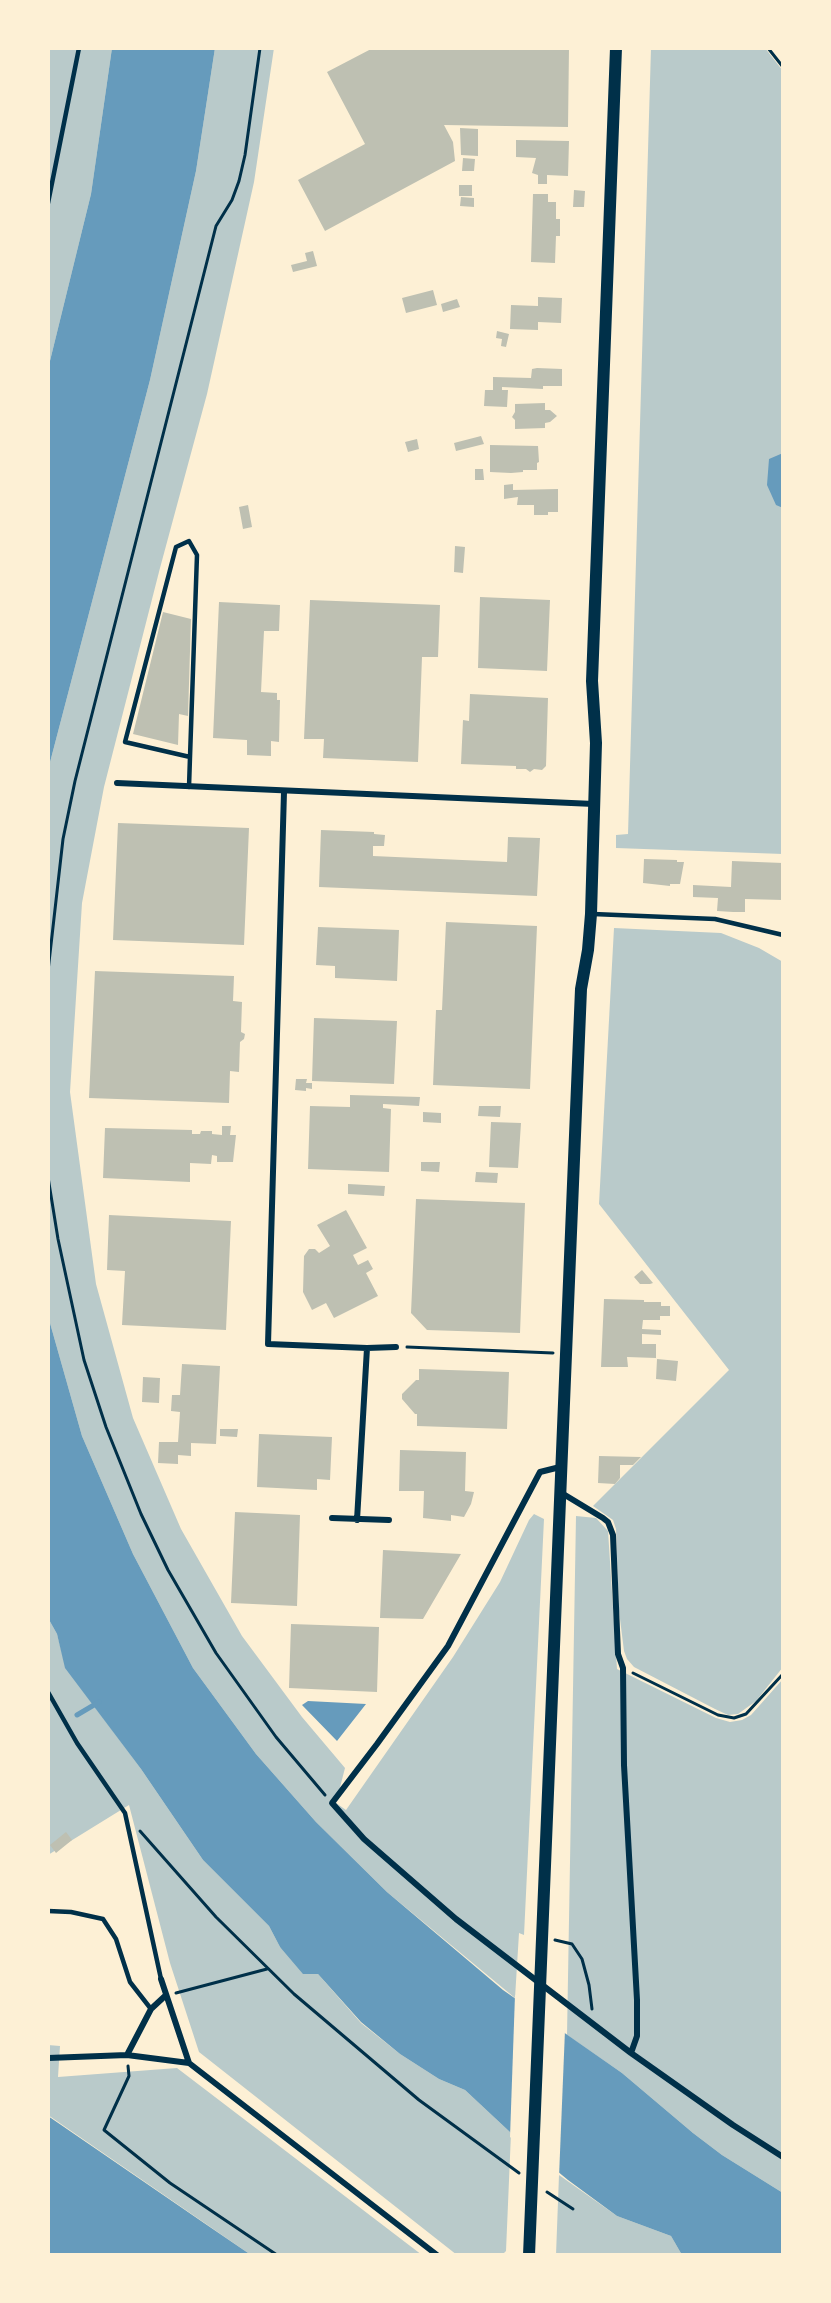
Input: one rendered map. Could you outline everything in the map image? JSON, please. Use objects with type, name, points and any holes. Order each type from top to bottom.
[{"type":"main road","points":[[530,2255],[581,989],[588,951],[591,914],[596,743],[592,681],[616,48]]},
{"type":"street","points":[[117,783],[594,804]]},
{"type":"street","points":[[284,792],[268,1344],[396,1347]]},
{"type":"street","points":[[357,1520],[367,1348]]},
{"type":"street","points":[[560,1467],[540,1472],[529,1488],[502,1546],[448,1646],[332,1803],[364,1839],[400,1873],[456,1919],[630,2053],[783,2157]]},
{"type":"street","points":[[560,1492],[603,1518],[613,1535],[618,1654],[623,1668],[624,1765],[637,2000],[637,2036],[630,2053]]},
{"type":"street","points":[[332,1518],[389,1520]]},
{"type":"street","points":[[161,1979],[189,2063]]},
{"type":"street","points":[[127,2055],[151,2009],[165,1996]]},
{"type":"street","points":[[48,2058],[127,2055],[189,2063],[437,2255]]},
{"type":"lane","points":[[48,203],[79,48]]},
{"type":"lane","points":[[189,787],[197,555],[189,542],[176,547],[124,741],[190,757]]},
{"type":"lane","points":[[591,914],[715,919],[783,935]]},
{"type":"lane","points":[[48,1692],[77,1743],[125,1813],[161,1979]]},
{"type":"lane","points":[[48,1911],[71,1912],[103,1919],[116,1939],[130,1983],[151,2009]]},
{"type":"path","points":[[48,971],[62,849],[75,781],[216,226],[232,200],[239,181],[260,48]]},
{"type":"path","points":[[768,48],[783,66]]},
{"type":"path","points":[[48,1177],[62,1260],[84,1360],[106,1427],[141,1514],[168,1570],[216,1653],[276,1737],[332,1803]]},
{"type":"path","points":[[396,1347],[567,1354]]},
{"type":"path","points":[[623,1668],[718,1715],[735,1718],[746,1714],[783,1674]]},
{"type":"path","points":[[125,1813],[216,1917],[267,1969],[419,2100],[523,2176]]},
{"type":"path","points":[[541,1943],[565,1941],[572,1944],[582,1959],[589,1985],[594,2024]]},
{"type":"path","points":[[165,1996],[267,1969]]},
{"type":"path","points":[[127,2055],[129,2076],[104,2130],[170,2183],[277,2255]]},
{"type":"path","points":[[543,2189],[573,2209]]},
{"type":"shaded area","points":[[48,48],[112,48],[91,194],[48,369]]},
{"type":"shaded area","points":[[215,48],[274,48],[254,182],[207,394],[104,787],[82,903],[70,1092],[96,1284],[133,1418],[181,1529],[242,1636],[302,1717],[345,1768],[336,1803],[346,1810],[453,1657],[500,1582],[529,1520],[534,1514],[544,1519],[524,1935],[519,1933],[515,1998],[387,1892],[316,1822],[256,1754],[193,1668],[133,1554],[82,1436],[48,1316],[48,770],[150,380],[196,171]]},
{"type":"shaded area","points":[[651,48],[765,48],[783,71],[783,854],[616,848],[616,835],[628,834]]},
{"type":"shaded area","points":[[614,928],[721,933],[759,948],[783,962],[783,1667],[756,1701],[738,1714],[728,1715],[715,1709],[634,1667],[627,1659],[619,1611],[616,1529],[613,1520],[593,1506],[729,1370],[599,1204]]},
{"type":"shaded area","points":[[576,1516],[596,1518],[608,1531],[617,1669],[716,1718],[730,1722],[742,1720],[751,1715],[783,1679],[783,2193],[722,2155],[622,2073],[567,2035]]},
{"type":"shaded area","points":[[48,1618],[57,1634],[66,1668],[141,1769],[203,1860],[269,1926],[280,1947],[318,1974],[361,2023],[400,2054],[439,2079],[465,2090],[511,2133],[506,2251],[502,2255],[457,2255],[199,2052],[170,1963],[129,1805],[48,1855]]},
{"type":"shaded area","points":[[48,2045],[60,2046],[58,2077],[177,2068],[422,2255],[251,2255],[48,2115]]},
{"type":"shaded area","points":[[559,2175],[617,2216],[671,2236],[682,2255],[556,2255]]},
{"type":"water","points":[[112,48],[215,48],[196,171],[150,380],[48,770],[48,369],[91,194]]},
{"type":"water","points":[[783,453],[783,508],[776,505],[767,485],[769,459]]},
{"type":"water","points":[[48,1316],[82,1436],[133,1554],[193,1668],[256,1754],[316,1822],[387,1892],[503,1990],[622,2073],[722,2155],[783,2193],[783,2255],[682,2255],[671,2236],[617,2216],[568,2180],[511,2133],[465,2090],[439,2079],[400,2054],[361,2022],[318,1974],[303,1974],[280,1947],[269,1926],[203,1860],[141,1769],[65,1668],[57,1634],[48,1618]]},
{"type":"water","points":[[308,1701],[366,1704],[337,1741],[302,1705]]},
{"type":"water","points":[[48,2116],[204,2223],[251,2255],[48,2255]]},
{"type":"pier","points":[[515,1995],[565,2030],[559,2177],[510,2137]]},
{"type":"building","points":[[373,48],[569,48],[568,127],[444,125],[453,142],[455,161],[325,231],[298,180],[365,144],[327,72]]},
{"type":"building","points":[[460,128],[478,129],[478,156],[461,155]]},
{"type":"building","points":[[516,140],[569,141],[568,176],[547,175],[547,184],[538,184],[538,175],[532,173],[536,158],[516,157]]},
{"type":"building","points":[[463,158],[475,159],[474,171],[462,171]]},
{"type":"building","points":[[459,185],[472,185],[472,196],[459,196]]},
{"type":"building","points":[[574,190],[585,191],[584,207],[573,207]]},
{"type":"building","points":[[533,194],[548,194],[548,202],[556,202],[556,219],[560,219],[560,236],[556,236],[555,263],[531,262]]},
{"type":"building","points":[[461,197],[474,198],[474,207],[460,206]]},
{"type":"building","points":[[313,251],[317,266],[293,272],[291,265],[307,261],[305,253]]},
{"type":"building","points":[[433,290],[437,305],[406,313],[402,298]]},
{"type":"building","points":[[538,297],[562,298],[561,323],[538,322],[538,330],[510,329],[511,305],[538,306]]},
{"type":"building","points":[[457,299],[460,307],[443,312],[441,304]]},
{"type":"building","points":[[497,331],[509,334],[506,347],[501,346],[502,339],[496,338]]},
{"type":"building","points":[[532,369],[562,369],[562,386],[543,386],[543,389],[502,387],[502,390],[508,390],[507,407],[484,406],[485,390],[493,390],[493,377],[531,378]]},
{"type":"building","points":[[545,403],[545,410],[550,410],[557,416],[545,423],[545,428],[515,429],[515,420],[512,417],[515,404]]},
{"type":"building","points":[[481,436],[484,444],[456,451],[454,443]]},
{"type":"building","points":[[417,439],[419,449],[408,452],[405,442]]},
{"type":"building","points":[[490,445],[538,446],[537,470],[511,473],[490,472]]},
{"type":"building","points":[[475,469],[483,469],[484,480],[475,480]]},
{"type":"building","points":[[513,484],[513,490],[558,489],[558,512],[534,515],[534,505],[517,505],[518,497],[504,499],[504,485]]},
{"type":"building","points":[[248,505],[252,527],[243,529],[239,507]]},
{"type":"building","points":[[455,546],[465,547],[463,573],[454,572]]},
{"type":"building","points":[[480,597],[550,600],[547,671],[478,668]]},
{"type":"building","points":[[310,600],[440,605],[438,657],[422,657],[418,762],[323,758],[324,739],[304,739]]},
{"type":"building","points":[[219,602],[280,605],[279,631],[264,631],[261,692],[277,693],[277,700],[280,700],[279,742],[271,741],[271,756],[247,755],[247,740],[213,738]]},
{"type":"building","points":[[163,612],[191,619],[188,716],[179,714],[178,745],[133,734]]},
{"type":"building","points":[[470,694],[548,698],[546,766],[542,770],[534,769],[530,772],[526,769],[516,769],[516,766],[461,764],[463,720],[469,721]]},
{"type":"building","points":[[118,823],[249,828],[244,945],[113,940]]},
{"type":"building","points":[[321,830],[374,832],[374,834],[385,835],[384,846],[373,846],[373,856],[507,862],[508,837],[540,838],[537,896],[319,887]]},
{"type":"building","points":[[644,859],[684,862],[680,884],[670,884],[670,886],[643,883]]},
{"type":"building","points":[[732,861],[783,863],[783,900],[745,899],[745,912],[733,912],[717,911],[718,898],[693,897],[693,885],[731,887]]},
{"type":"building","points":[[446,922],[537,926],[530,1089],[433,1085],[436,1010],[442,1010]]},
{"type":"building","points":[[318,927],[399,930],[397,981],[335,978],[335,966],[316,965]]},
{"type":"building","points":[[95,971],[234,976],[233,1001],[242,1002],[241,1032],[245,1034],[244,1039],[240,1042],[239,1072],[230,1071],[229,1103],[89,1098]]},
{"type":"building","points":[[314,1018],[397,1021],[394,1084],[312,1081]]},
{"type":"building","points":[[296,1079],[307,1079],[306,1083],[312,1083],[312,1089],[295,1090]]},
{"type":"building","points":[[350,1095],[420,1097],[419,1106],[383,1104],[383,1108],[391,1109],[389,1172],[308,1169],[310,1106],[350,1107]]},
{"type":"building","points":[[479,1106],[501,1106],[500,1117],[478,1116]]},
{"type":"building","points":[[423,1112],[441,1113],[441,1123],[423,1122]]},
{"type":"building","points":[[491,1122],[521,1123],[518,1168],[489,1167]]},
{"type":"building","points":[[222,1126],[231,1126],[230,1135],[236,1135],[233,1162],[217,1162],[217,1156],[212,1155],[211,1164],[190,1163],[190,1182],[103,1178],[105,1128],[192,1130],[192,1134],[212,1131],[212,1134],[222,1135]]},
{"type":"building","points":[[421,1162],[440,1162],[439,1172],[421,1171]]},
{"type":"building","points":[[476,1172],[498,1173],[497,1183],[475,1182]]},
{"type":"building","points":[[348,1184],[385,1186],[384,1196],[348,1194]]},
{"type":"building","points":[[416,1199],[525,1203],[520,1333],[427,1330],[411,1313]]},
{"type":"building","points":[[346,1210],[367,1248],[353,1255],[358,1265],[368,1260],[373,1269],[366,1273],[378,1296],[334,1318],[326,1303],[312,1310],[303,1292],[304,1256],[309,1249],[315,1249],[319,1253],[330,1246],[317,1225]]},
{"type":"building","points":[[109,1215],[231,1221],[226,1330],[122,1325],[125,1271],[107,1270]]},
{"type":"building","points":[[642,1270],[653,1283],[640,1284],[634,1277]]},
{"type":"building","points":[[604,1299],[644,1300],[644,1302],[661,1302],[661,1306],[670,1306],[670,1316],[660,1316],[660,1320],[643,1320],[642,1329],[661,1330],[661,1335],[642,1334],[642,1344],[656,1344],[656,1358],[627,1357],[628,1367],[601,1367]]},
{"type":"building","points":[[657,1359],[678,1361],[676,1381],[656,1379]]},
{"type":"building","points":[[182,1364],[220,1366],[216,1444],[191,1443],[191,1456],[178,1455],[178,1464],[158,1463],[159,1442],[178,1442],[180,1412],[171,1411],[172,1395],[180,1395]]},
{"type":"building","points":[[419,1369],[509,1372],[507,1429],[417,1426],[417,1414],[402,1399],[402,1394],[416,1380],[419,1380]]},
{"type":"building","points":[[143,1377],[160,1378],[159,1403],[142,1402]]},
{"type":"building","points":[[220,1429],[238,1429],[237,1437],[220,1436]]},
{"type":"building","points":[[259,1434],[332,1437],[330,1480],[317,1479],[317,1490],[257,1487]]},
{"type":"building","points":[[400,1450],[466,1452],[465,1491],[474,1492],[464,1517],[451,1515],[451,1521],[423,1518],[424,1491],[399,1491]]},
{"type":"building","points":[[599,1456],[641,1457],[633,1465],[620,1465],[620,1478],[615,1484],[598,1483]]},
{"type":"building","points":[[235,1512],[300,1515],[297,1606],[231,1603]]},
{"type":"building","points":[[383,1550],[461,1554],[423,1619],[380,1618]]},
{"type":"building","points":[[291,1624],[379,1627],[377,1692],[289,1688]]},
{"type":"building","points":[[66,1832],[72,1840],[56,1853],[50,1845]]},
{"type":"waterway","points":[[77,1715],[99,1702]]}]
